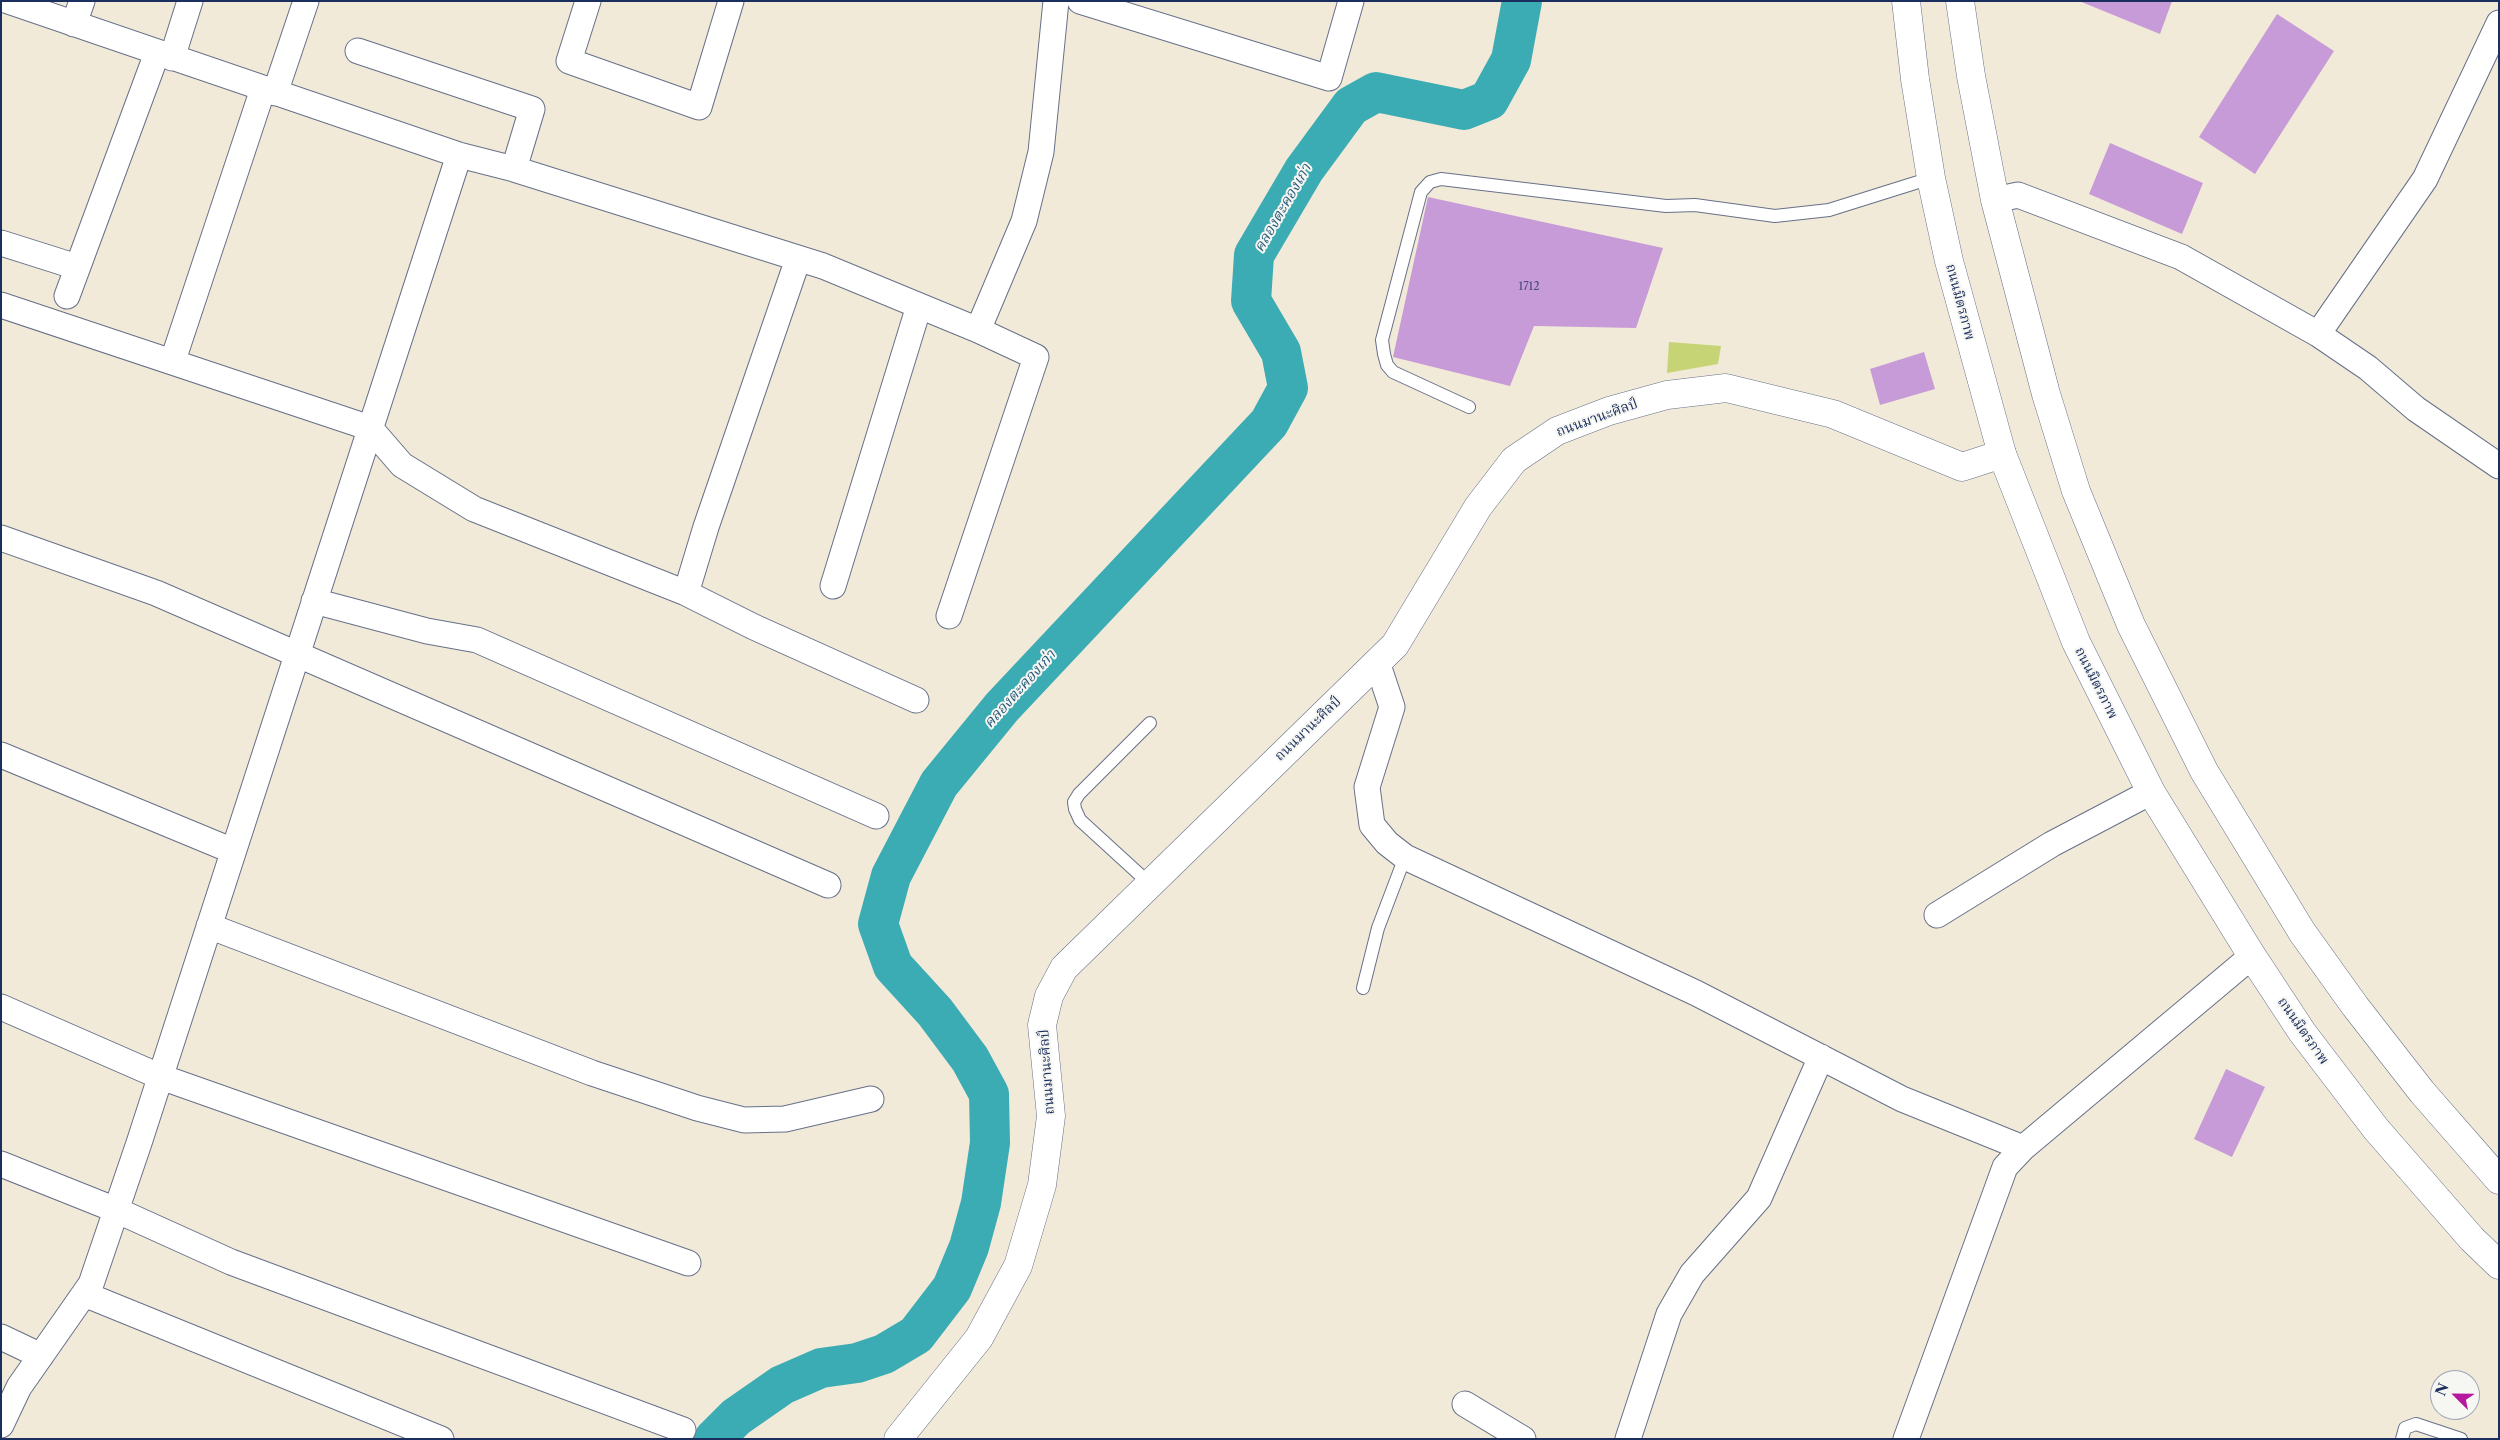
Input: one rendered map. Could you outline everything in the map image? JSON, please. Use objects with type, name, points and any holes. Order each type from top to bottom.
[{"type":"main road","name":"ถนนมิตรภาพ","points":[[1906,1],[1915,79],[1931,178],[1949,261],[2002,454],[2076,642],[2151,792],[2252,956],[2302,1032],[2376,1129],[2472,1239],[2499,1265]]},
{"type":"main road","points":[[1960,1],[1971,76],[1995,200],[2046,394],[2076,490],[2131,624],[2204,771],[2302,932],[2354,1006],[2422,1092],[2499,1180]]},
{"type":"main road","name":"ถนนมานะศิลป์","points":[[898,1439],[979,1338],[1018,1266],[1042,1185],[1051,1116],[1042,1025],[1049,996],[1064,968],[1395,645],[1478,507],[1514,460],[1557,431],[1609,411],[1667,394],[1726,388],[1833,414],[1962,467],[2002,454]]},
{"type":"street","points":[[8,1],[459,155],[514,169],[798,259],[978,330],[1036,357],[949,616]]},
{"type":"street","points":[[74,24],[82,1]]},
{"type":"street","points":[[67,296],[77,267],[164,55],[190,1]]},
{"type":"street","points":[[176,351],[269,91],[306,1]]},
{"type":"street","points":[[588,1],[569,61],[699,108],[731,1]]},
{"type":"street","points":[[978,330],[1024,221],[1041,152],[1056,1]]},
{"type":"street","points":[[1080,1],[1329,78],[1351,1]]},
{"type":"street","points":[[2318,334],[2424,179],[2499,23]]},
{"type":"street","points":[[358,50],[532,109],[514,169]]},
{"type":"street","points":[[1,1425],[19,1388],[91,1284],[459,155]]},
{"type":"street","points":[[1995,200],[2018,195],[2180,257],[2318,334],[2368,368],[2416,409],[2499,466]]},
{"type":"street","points":[[1,243],[77,267]]},
{"type":"street","points":[[686,593],[706,527],[798,259]]},
{"type":"street","points":[[1,304],[370,428],[402,465],[474,509],[686,593],[754,627],[916,700]]},
{"type":"street","points":[[833,586],[919,306]]},
{"type":"street","points":[[1,538],[156,593],[828,885]]},
{"type":"street","points":[[314,600],[427,631],[477,640],[876,816]]},
{"type":"street","points":[[1377,662],[1392,707],[1367,786],[1372,825],[1387,843],[1405,857],[1696,993],[1902,1099],[2023,1148]]},
{"type":"street","points":[[1,755],[233,851]]},
{"type":"street","points":[[1938,915],[2052,844],[2151,792]]},
{"type":"street","points":[[209,926],[592,1073],[697,1108],[744,1120],[786,1119],[871,1099]]},
{"type":"street","points":[[1906,1439],[2005,1167],[2023,1148],[2252,956]]},
{"type":"street","points":[[1,1007],[160,1076],[688,1264]]},
{"type":"street","points":[[1628,1439],[1669,1314],[1692,1274],[1760,1198],[1820,1057]]},
{"type":"street","points":[[1,1164],[116,1210],[231,1262],[683,1430]]},
{"type":"street","points":[[84,1294],[440,1439]]},
{"type":"street","points":[[1,1337],[41,1356]]},
{"type":"street","points":[[1465,1404],[1524,1439]]},
{"type":"lane","points":[[1469,407],[1393,372],[1387,365],[1384,354],[1382,340],[1421,192],[1430,182],[1441,180],[1666,206],[1696,205],[1775,216],[1829,210],[1931,178]]},
{"type":"lane","points":[[1150,723],[1079,794],[1074,802],[1075,810],[1080,820],[1150,884]]},
{"type":"lane","points":[[1363,988],[1378,928],[1405,857]]},
{"type":"lane","points":[[2402,1439],[2405,1428],[2416,1424],[2461,1439]]},
{"type":"green space","points":[[1669,342],[1721,346],[1718,364],[1667,373]]},
{"type":"building","points":[[2079,1],[2172,1],[2160,34]]},
{"type":"building","points":[[2277,14],[2334,51],[2255,174],[2199,137]]},
{"type":"building","points":[[2110,143],[2203,183],[2182,234],[2089,194]]},
{"type":"building","points":[[1428,197],[1663,248],[1636,328],[1534,326],[1510,386],[1393,357]]},
{"type":"building","points":[[1924,352],[1935,389],[1880,405],[1870,369]]},
{"type":"building","points":[[2226,1069],[2265,1087],[2232,1157],[2194,1139]]},
{"type":"waterway","name":"คลองตะคองเก่า","points":[[714,1439],[736,1417],[782,1385],[821,1368],[857,1363],[884,1354],[916,1335],[952,1288],[969,1247],[981,1203],[990,1143],[989,1094],[970,1059],[935,1012],[893,966],[878,924],[891,876],[939,784],[1002,707],[1269,423],[1288,388],[1281,352],[1251,301],[1254,255],[1304,170],[1351,106],[1376,92],[1464,110],[1489,100],[1511,60],[1522,1]]}]
